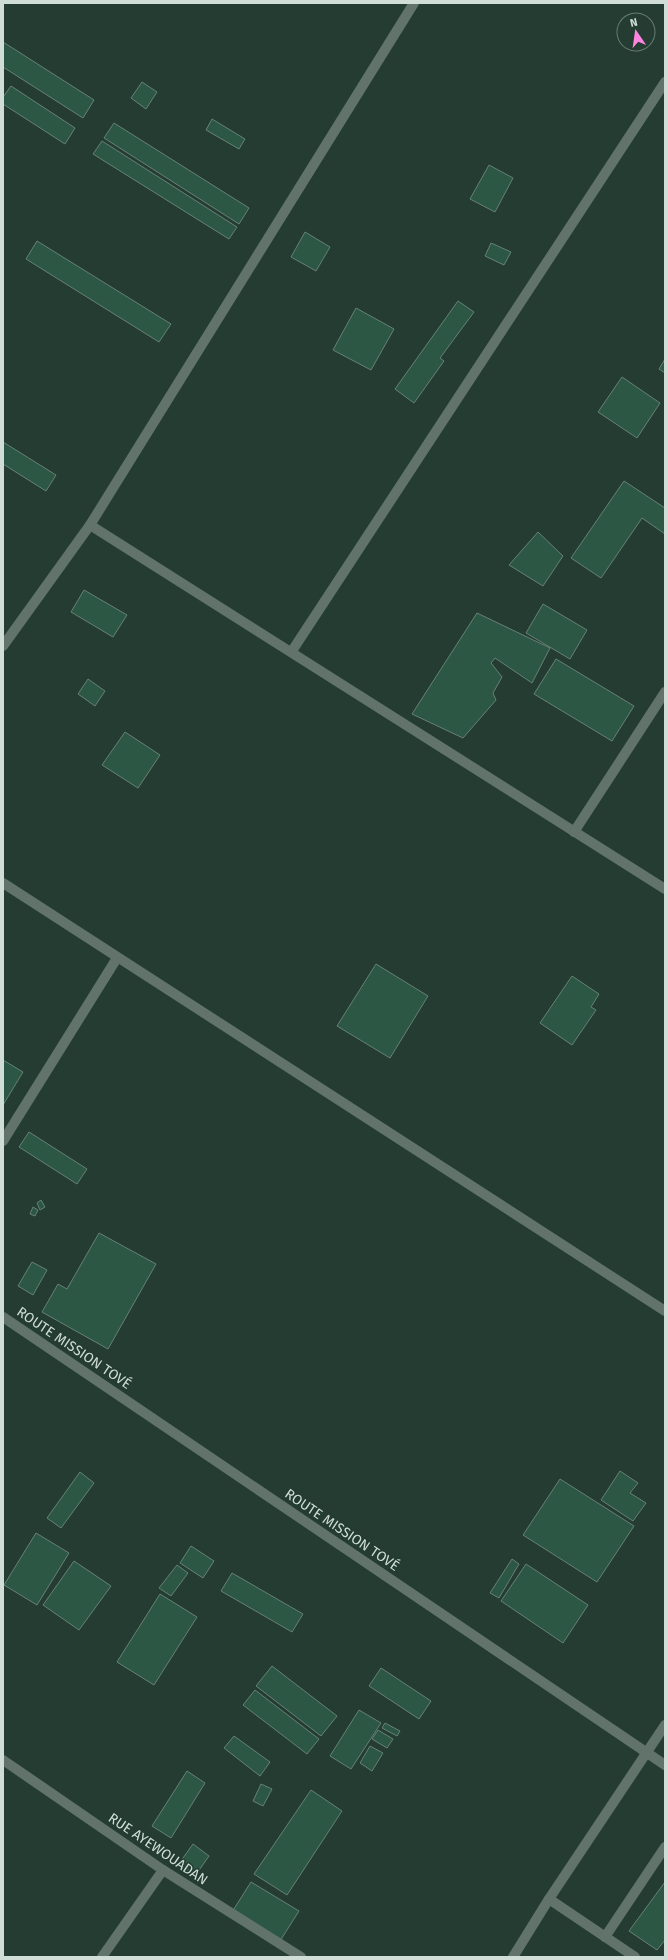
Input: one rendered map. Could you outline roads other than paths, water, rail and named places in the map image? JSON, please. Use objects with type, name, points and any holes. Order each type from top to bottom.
[{"type":"street","points":[[3,646],[90,524],[414,3]]},
{"type":"street","points":[[292,651],[665,82]]},
{"type":"street","points":[[90,524],[292,651],[665,890]]},
{"type":"street","points":[[574,832],[665,692]]},
{"type":"street","points":[[3,883],[665,1311]]},
{"type":"street","points":[[3,1141],[117,958]]},
{"type":"street","name":"ROUTE MISSION TOVÉ","points":[[3,1317],[665,1765]]},
{"type":"street","points":[[513,1957],[549,1899],[665,1725]]},
{"type":"street","name":"RUE AYEWOUADAN","points":[[3,1760],[163,1870],[301,1957]]},
{"type":"street","points":[[605,1937],[663,1853]]},
{"type":"street","points":[[102,1957],[163,1870]]},
{"type":"street","points":[[549,1899],[635,1957]]}]
